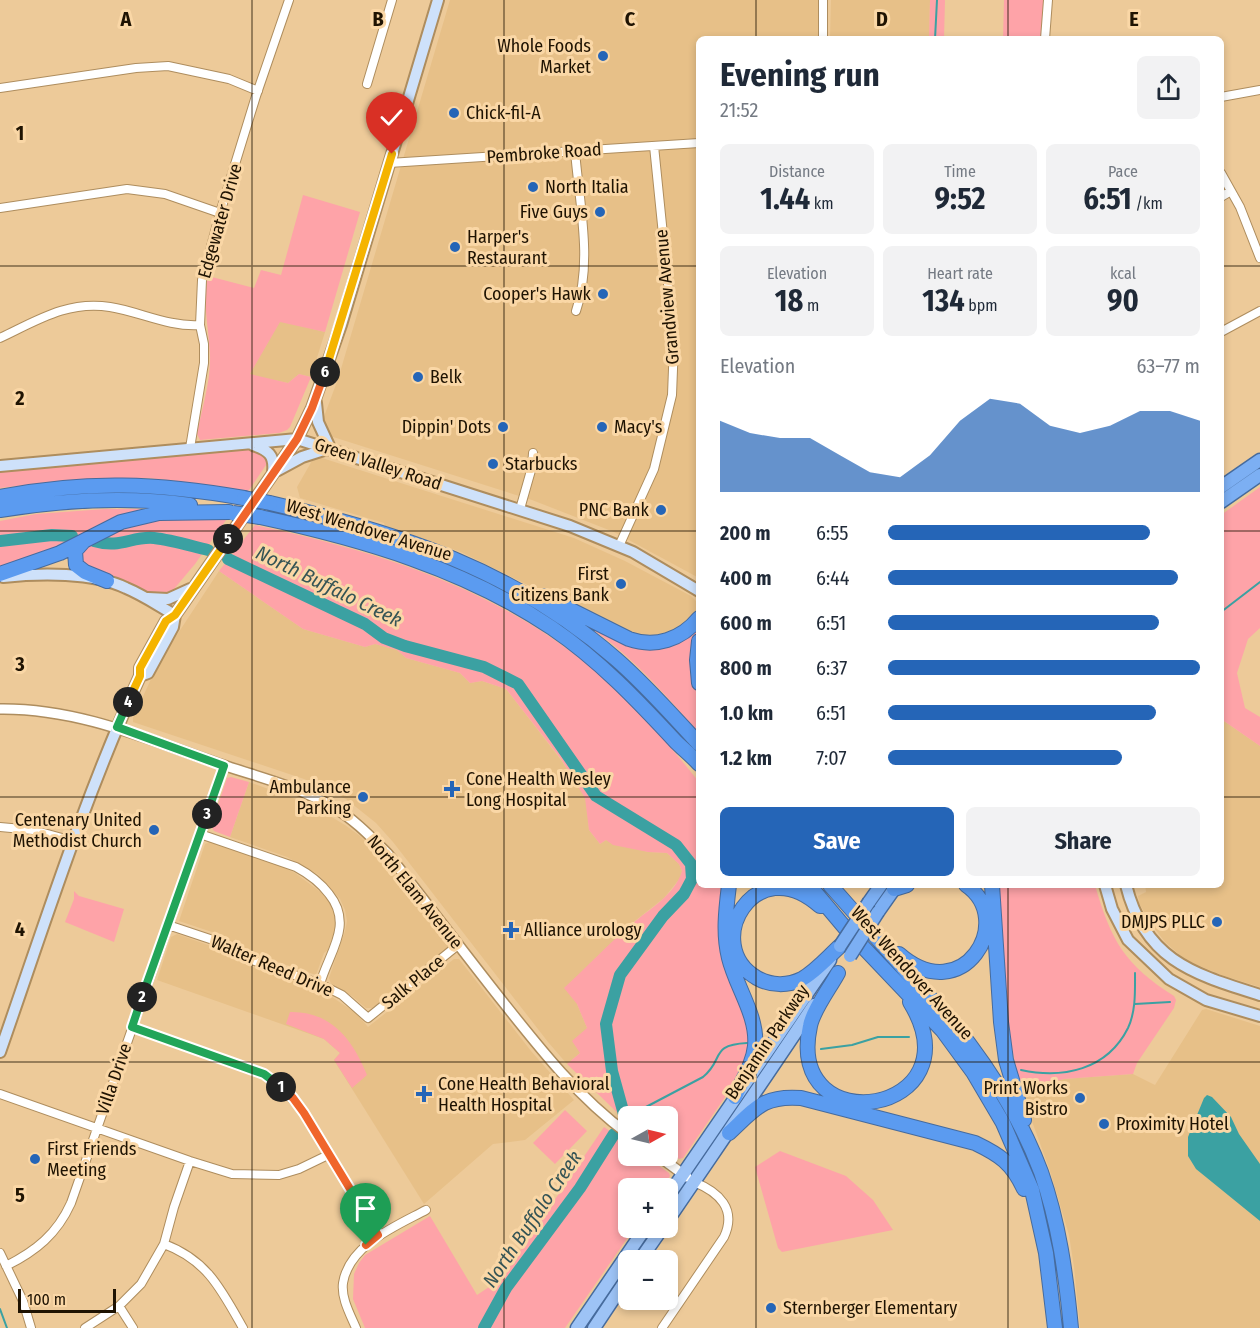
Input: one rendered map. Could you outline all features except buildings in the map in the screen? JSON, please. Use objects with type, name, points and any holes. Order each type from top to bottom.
[{"type":"highway","points":[[1224,485],[1260,460]]},
{"type":"highway","points":[[1224,499],[1260,475]]},
{"type":"highway","name":"West Wendover Avenue","points":[[0,497],[70,486],[129,485],[183,489],[270,503],[394,536],[447,555],[490,574],[569,622],[609,653],[642,683],[696,741]]},
{"type":"highway","points":[[0,491],[41,489]]},
{"type":"highway","name":"West Wendover Avenue","points":[[0,510],[61,502],[114,499],[181,504],[260,517],[404,556],[448,572],[500,597],[553,628],[634,696],[696,761]]},
{"type":"highway","points":[[0,576],[60,553],[121,522],[141,516],[182,512],[231,512]]},
{"type":"highway","points":[[83,542],[75,551],[76,565],[85,572],[107,580]]},
{"type":"highway","points":[[490,574],[501,576],[640,643],[669,640],[681,635],[696,621]]},
{"type":"highway","points":[[677,743],[696,770]]},
{"type":"highway","points":[[729,888],[725,920],[726,945],[733,972],[752,1020],[755,1037],[750,1067],[735,1097]]},
{"type":"highway","points":[[777,888],[751,898],[739,914],[734,931],[736,950],[741,964],[754,976],[770,984],[787,984],[802,979],[840,946]]},
{"type":"highway","points":[[790,888],[809,896],[846,929]]},
{"type":"highway","name":"West Wendover Avenue","points":[[812,888],[846,929],[943,1031],[989,1097],[1032,1190],[1050,1279],[1054,1328]]},
{"type":"highway","name":"West Wendover Avenue","points":[[833,888],[884,944],[976,1053],[1006,1100],[1033,1154],[1049,1197],[1061,1246],[1071,1328]]},
{"type":"highway","name":"Benjamin Parkway","points":[[840,946],[893,888]]},
{"type":"highway","points":[[884,944],[913,965],[926,970],[948,972],[962,967],[981,947],[983,938],[985,916],[978,896],[969,888]]},
{"type":"highway","points":[[992,888],[1001,1022],[1006,1060],[1033,1154]]},
{"type":"highway","name":"Benjamin Parkway","points":[[838,973],[850,956],[874,907]]},
{"type":"highway","points":[[838,973],[810,1023],[807,1046],[810,1065],[821,1085],[849,1102],[876,1102],[896,1095],[915,1077],[922,1064],[925,1047],[923,1030],[901,988]]},
{"type":"highway","points":[[729,1133],[764,1102],[773,1098],[791,1097],[812,1100],[975,1143],[999,1155],[1008,1164],[1018,1177],[1040,1224]]},
{"type":"main road","points":[[0,1052],[73,842],[117,727],[140,676],[140,668],[166,621],[175,615],[297,439],[316,398],[341,325],[438,0]]},
{"type":"main road","points":[[274,473],[303,457],[330,448],[318,422],[316,398]]},
{"type":"main road","name":"Green Valley Road","points":[[0,466],[297,439],[570,526],[633,552],[696,589]]},
{"type":"main road","points":[[247,443],[270,453],[274,460],[274,473]]},
{"type":"main road","points":[[0,576],[45,574],[107,580],[175,615]]},
{"type":"main road","points":[[145,598],[168,599],[193,588]]},
{"type":"main road","points":[[1106,888],[1115,916],[1128,940],[1168,979],[1206,1000],[1260,1016]]},
{"type":"main road","points":[[1127,888],[1130,901],[1149,935],[1172,960],[1204,977],[1260,995]]},
{"type":"main road","name":"Benjamin Parkway","points":[[678,1181],[840,946]]},
{"type":"main road","name":"Benjamin Parkway","points":[[678,1205],[838,973]]},
{"type":"main road","points":[[577,1328],[638,1238]]},
{"type":"main road","points":[[594,1328],[618,1292]]},
{"type":"street","name":"Edgewater Drive","points":[[190,448],[203,373],[204,344],[200,325],[202,280],[220,213],[288,0]]},
{"type":"street","points":[[367,84],[392,0]]},
{"type":"street","points":[[823,36],[824,0]]},
{"type":"street","points":[[1045,36],[1048,0]]},
{"type":"street","points":[[0,88],[136,68],[168,66],[229,79],[258,91]]},
{"type":"street","points":[[1224,96],[1260,90]]},
{"type":"street","name":"Pembroke Road","points":[[389,163],[696,143]]},
{"type":"street","name":"Grandview Avenue","points":[[620,546],[654,469],[672,395],[674,343],[654,146]]},
{"type":"street","points":[[575,151],[583,234],[581,289],[576,311]]},
{"type":"street","points":[[1224,178],[1240,207],[1260,258]]},
{"type":"street","points":[[0,208],[127,189],[165,194],[220,213]]},
{"type":"street","points":[[1224,195],[1231,191]]},
{"type":"street","points":[[0,338],[59,310],[82,305],[109,307],[174,325],[200,325]]},
{"type":"street","points":[[1224,330],[1260,311]]},
{"type":"street","points":[[520,509],[532,467],[533,453]]},
{"type":"street","name":"North Elam Avenue","points":[[0,710],[54,713],[117,727],[224,766],[303,791],[351,819],[368,832],[388,854],[555,1067],[592,1104],[618,1126]]},
{"type":"street","name":"Villa Drive","points":[[6,1266],[39,1247],[58,1226],[71,1203],[224,766]]},
{"type":"street","points":[[0,827],[33,830],[73,842]]},
{"type":"street","points":[[200,834],[296,867],[327,891],[338,906],[341,920],[338,936],[320,984]]},
{"type":"street","name":"Walter Reed Drive","points":[[168,925],[219,942],[252,960],[320,984],[342,995],[368,1018]]},
{"type":"street","name":"Salk Place","points":[[368,1018],[458,945]]},
{"type":"street","points":[[132,1027],[264,1074],[293,1098],[378,1235]]},
{"type":"street","points":[[0,1094],[232,1174],[279,1175],[299,1169],[328,1155]]},
{"type":"street","points":[[85,1328],[119,1306],[141,1284],[164,1244],[190,1161]]},
{"type":"street","points":[[662,1328],[729,1228],[728,1213],[721,1199],[705,1186],[694,1182],[672,1166]]},
{"type":"street","points":[[356,1328],[344,1298],[343,1282],[358,1254],[378,1235],[426,1210]]},
{"type":"street","points":[[164,1244],[197,1261],[211,1275],[243,1328]]},
{"type":"street","points":[[0,1253],[23,1302],[31,1328]]},
{"type":"street","points":[[119,1306],[133,1328]]},
{"type":"shaded area","points":[[450,0],[818,0],[818,36],[696,36],[696,576],[614,532],[532,500],[330,436],[322,422],[338,379]]},
{"type":"shaded area","points":[[831,0],[930,0],[929,36],[830,36]]},
{"type":"shaded area","points":[[930,0],[945,0],[944,36],[929,36]]},
{"type":"shaded area","points":[[1004,0],[1044,0],[1041,36],[1003,36]]},
{"type":"shaded area","points":[[303,195],[360,212],[325,332],[280,322],[250,374],[288,383],[299,374],[311,377],[290,427],[279,433],[200,440],[197,434],[210,365],[206,306],[208,276],[254,288],[261,270],[281,275]]},
{"type":"shaded area","points":[[280,321],[325,332],[311,377],[299,374],[288,383],[249,375]]},
{"type":"shaded area","points":[[225,450],[259,450],[266,457],[266,465],[247,493],[147,478],[83,479],[0,488],[0,472]]},
{"type":"shaded area","points":[[322,458],[574,538],[625,561],[691,596],[696,601],[696,615],[675,633],[643,639],[588,615],[461,552],[385,526],[384,523],[300,498],[297,487],[313,459]]},
{"type":"shaded area","points":[[1260,487],[1260,628],[1248,639],[1237,673],[1245,708],[1260,717],[1260,746],[1224,721],[1224,513]]},
{"type":"shaded area","points":[[105,509],[163,509],[64,547],[0,568],[0,521],[36,514]]},
{"type":"shaded area","points":[[200,516],[226,520],[174,589],[163,595],[153,594],[124,580],[84,568],[79,555],[80,551],[104,534],[152,519]]},
{"type":"shaded area","points":[[255,525],[391,561],[477,595],[518,617],[558,642],[610,683],[648,721],[695,777],[696,888],[725,888],[751,1046],[741,1074],[683,1158],[678,1158],[678,1106],[618,1106],[618,1113],[567,1064],[580,1053],[572,1041],[587,1028],[577,1004],[564,988],[623,932],[668,894],[679,880],[682,871],[679,864],[667,853],[613,845],[606,840],[600,844],[589,830],[585,798],[561,759],[506,689],[482,681],[470,683],[460,673],[406,658],[397,650],[375,644],[365,647],[303,629],[219,571]]},
{"type":"shaded area","name":"Cone Health Wesley Long Hospital","points":[[219,571],[303,629],[365,647],[375,644],[397,650],[406,658],[460,673],[470,683],[482,681],[506,689],[561,760],[586,798],[589,830],[600,844],[606,840],[648,852],[667,853],[679,864],[682,871],[681,877],[664,898],[631,924],[577,1004],[587,1028],[580,1053],[567,1064],[393,842],[376,823],[346,799],[304,779],[133,722],[152,677],[169,647]]},
{"type":"shaded area","points":[[559,610],[635,645],[696,626],[696,730],[652,680],[599,634]]},
{"type":"shaded area","points":[[1224,721],[1260,746],[1260,987],[1224,976],[1182,957],[1165,942],[1139,903],[1138,896],[1146,892],[1145,888],[1224,888]]},
{"type":"shaded area","points":[[227,778],[249,782],[230,837],[214,831],[211,826]]},
{"type":"shaded area","points":[[249,782],[310,804],[360,836],[385,861],[448,944],[448,950],[372,1008],[366,1008],[352,996],[331,984],[329,978],[347,921],[345,910],[340,899],[319,875],[287,857],[230,837]]},
{"type":"shaded area","points":[[209,842],[283,867],[322,893],[332,906],[336,920],[328,950],[324,953],[316,975],[257,955],[215,933],[179,921],[205,844]]},
{"type":"shaded area","points":[[999,888],[1096,888],[1107,922],[1122,950],[1143,973],[1174,996],[1176,1000],[1174,1008],[1137,1063],[1133,1074],[1064,1079],[1021,1091],[1006,1020]]},
{"type":"shaded area","points":[[74,891],[79,896],[124,909],[114,942],[65,922],[74,899]]},
{"type":"shaded area","points":[[177,934],[211,946],[253,967],[326,993],[356,1013],[368,1027],[454,959],[459,959],[531,1051],[574,1100],[525,1140],[493,1144],[424,1204],[334,1060],[340,1053],[324,1039],[157,980],[171,937]]},
{"type":"shaded area","points":[[1206,1009],[1260,1026],[1260,1328],[1080,1328],[1069,1235],[1050,1171],[1021,1091],[1064,1079],[1133,1074],[1155,1085],[1202,1010]]},
{"type":"shaded area","points":[[290,1012],[317,1016],[339,1030],[355,1050],[367,1075],[352,1088],[334,1060],[340,1053],[324,1039],[286,1024]]},
{"type":"shaded area","points":[[565,1110],[587,1131],[555,1164],[533,1143]]},
{"type":"shaded area","points":[[604,1127],[618,1137],[618,1166],[659,1166],[669,1173],[669,1178],[618,1178],[618,1238],[627,1238],[565,1328],[365,1328],[353,1299],[354,1274],[365,1255],[430,1216],[477,1295],[501,1279]]},
{"type":"shaded area","points":[[780,1151],[846,1176],[873,1200],[893,1230],[782,1252],[778,1248],[755,1167]]},
{"type":"water","points":[[1207,1095],[1212,1097],[1231,1117],[1239,1134],[1260,1164],[1260,1221],[1196,1169],[1188,1156],[1188,1137]]},
{"type":"waterway","points":[[935,36],[937,0]]},
{"type":"waterway","name":"North Buffalo Creek","points":[[0,541],[52,535],[72,536]]},
{"type":"waterway","name":"North Buffalo Creek","points":[[94,541],[112,544],[154,538],[208,550]]},
{"type":"waterway","name":"North Buffalo Creek","points":[[228,559],[365,624],[384,638],[405,646],[484,667],[518,684],[596,796],[676,845],[691,864],[692,879],[684,894],[663,916],[620,975],[606,1024],[612,1071],[622,1106]]},
{"type":"waterway","points":[[1224,610],[1260,582]]},
{"type":"waterway","points":[[1021,1070],[1037,1073],[1068,1072],[1096,1062],[1108,1054],[1119,1042],[1131,1021],[1135,973]]},
{"type":"waterway","points":[[1135,1004],[1170,1002]]},
{"type":"waterway","points":[[821,1049],[852,1045],[878,1037],[909,1037]]},
{"type":"waterway","points":[[648,1106],[703,1077],[722,1050],[735,1044],[747,1043]]},
{"type":"waterway","name":"North Buffalo Creek","points":[[484,1328],[506,1288],[580,1188],[614,1134]]},
{"type":"waterway","points":[[0,1309],[7,1328]]},
{"type":"place","name":"Whole Foods Market","points":[[603,56]]},
{"type":"place","name":"Chick-fil-A","points":[[454,113]]},
{"type":"place","name":"North Italia","points":[[533,187]]},
{"type":"place","name":"Five Guys","points":[[600,212]]},
{"type":"place","name":"Harper's Restaurant","points":[[455,247]]},
{"type":"place","name":"Cooper's Hawk","points":[[603,294]]},
{"type":"place","name":"Belk","points":[[418,377]]},
{"type":"place","name":"Dippin' Dots","points":[[503,427]]},
{"type":"place","name":"Macy's","points":[[602,427]]},
{"type":"place","name":"Starbucks","points":[[493,464]]},
{"type":"place","name":"PNC Bank","points":[[661,510]]},
{"type":"place","name":"First Citizens Bank","points":[[621,584]]},
{"type":"place","name":"Cone Health Wesley Long Hospital","points":[[452,789]]},
{"type":"place","name":"Ambulance Parking","points":[[363,797]]},
{"type":"place","name":"Centenary United Methodist Church","points":[[154,830]]},
{"type":"place","name":"DMJPS PLLC","points":[[1217,922]]},
{"type":"place","name":"Alliance urology","points":[[511,930]]},
{"type":"place","name":"Cone Health Behavioral Health Hospital","points":[[424,1094]]},
{"type":"place","name":"Print Works Bistro","points":[[1080,1098]]},
{"type":"place","name":"Proximity Hotel","points":[[1104,1124]]},
{"type":"place","name":"First Friends Meeting","points":[[35,1159]]},
{"type":"place","name":"Sternberger Elementary","points":[[771,1308]]},
{"type":"route","points":[[366,1245],[378,1235],[293,1098],[264,1074],[132,1027],[224,766],[117,727],[140,676],[140,668],[166,621],[175,615],[297,439],[312,408],[341,325],[392,154]]}]
